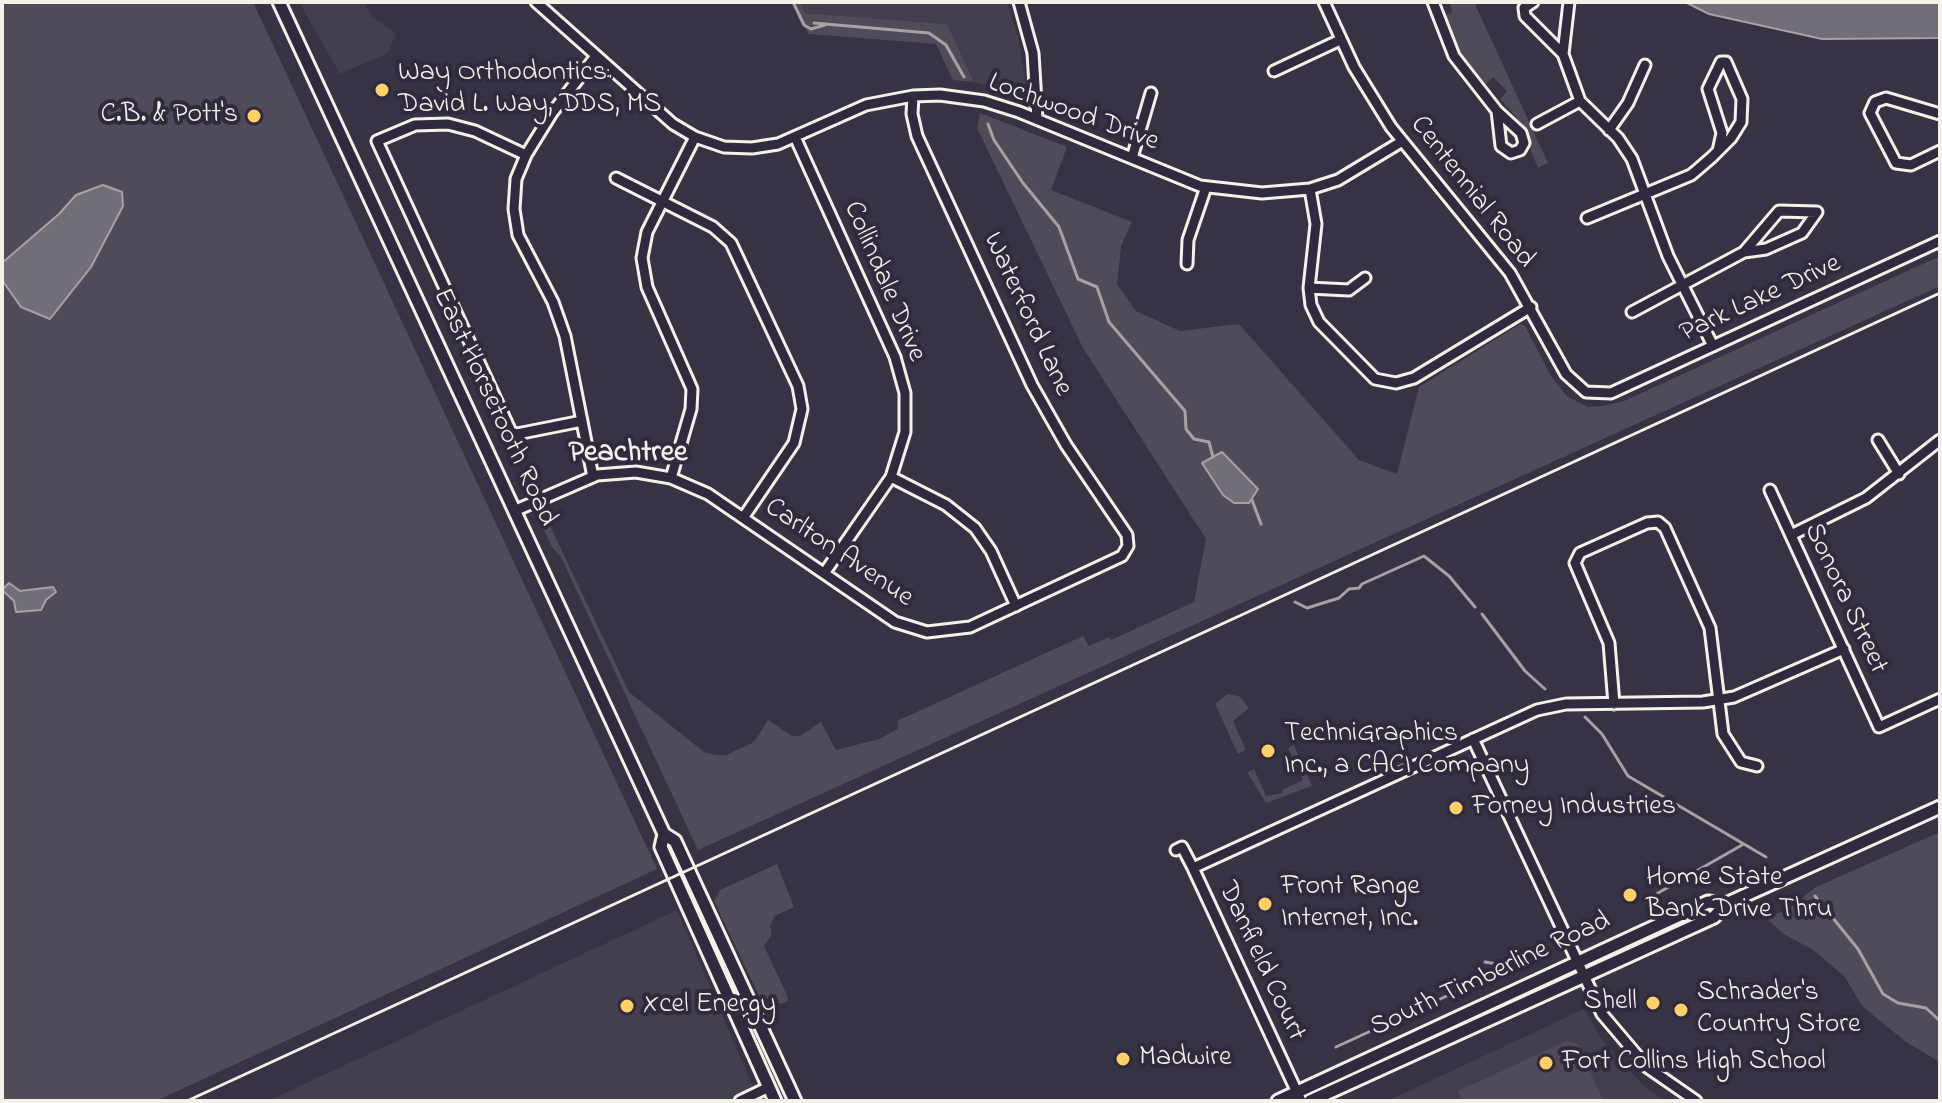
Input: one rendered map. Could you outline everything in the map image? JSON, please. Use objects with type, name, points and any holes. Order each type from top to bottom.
[{"type":"main road","name":"East Horsetooth Road","points":[[279,2],[664,834],[675,841],[795,1101]]},
{"type":"main road","name":"South Timberline Road","points":[[1310,1101],[1714,917],[1726,904],[1940,807]]},
{"type":"main road","name":"East Horsetooth Road","points":[[664,834],[661,847],[775,1101]]},
{"type":"main road","name":"South Timberline Road","points":[[1278,1101],[1299,1097],[1576,962],[1708,902],[1726,904]]},
{"type":"street","name":"Lochwood Drive","points":[[536,2],[673,124],[695,137],[724,147],[752,148],[795,137],[851,110],[913,96],[962,97],[1037,119],[1206,187],[1262,193],[1310,189],[1355,172],[1401,142]]},
{"type":"street","points":[[1019,2],[1033,53],[1037,119]]},
{"type":"street","name":"Centennial Road","points":[[1324,2],[1340,40],[1401,142],[1490,246],[1531,307],[1572,382],[1586,392],[1600,394]]},
{"type":"street","points":[[1433,2],[1454,56],[1497,111]]},
{"type":"street","points":[[1533,2],[1524,8],[1525,16],[1563,54],[1580,101],[1632,159],[1644,195],[1713,346]]},
{"type":"street","points":[[1563,54],[1569,2]]},
{"type":"street","points":[[1274,71],[1340,40]]},
{"type":"street","points":[[593,477],[560,321],[516,224],[515,187],[526,155],[552,113],[596,56]]},
{"type":"street","points":[[1587,218],[1691,175],[1718,151],[1741,122],[1742,99],[1726,62],[1721,62],[1708,89],[1722,133],[1718,151]]},
{"type":"street","points":[[1609,130],[1628,103],[1645,65]]},
{"type":"street","points":[[1132,158],[1151,93]]},
{"type":"street","name":"Waterford Lane","points":[[913,96],[912,114],[917,136],[1032,385],[1066,445],[1129,541]]},
{"type":"street","points":[[1940,114],[1886,98],[1875,102],[1870,113],[1896,163],[1911,165],[1940,151]]},
{"type":"street","points":[[1537,124],[1580,101]]},
{"type":"street","points":[[526,155],[475,131],[448,124],[415,125],[377,141],[511,432],[517,434],[582,421]]},
{"type":"street","points":[[671,478],[692,398],[689,376],[642,268],[647,232],[695,137]]},
{"type":"street","name":"Collindale Drive","points":[[795,137],[901,375],[905,432],[891,477],[825,572]]},
{"type":"street","points":[[616,178],[713,227],[731,243],[801,396],[801,421],[794,443],[743,518]]},
{"type":"street","points":[[1187,264],[1188,240],[1206,187]]},
{"type":"street","points":[[1310,189],[1316,224],[1309,288],[1311,305],[1319,322],[1364,370],[1389,383],[1414,378],[1531,307]]},
{"type":"street","points":[[1632,312],[1744,252],[1766,249],[1802,233],[1817,212],[1779,211],[1744,252]]},
{"type":"street","name":"Park Lake Drive","points":[[1600,394],[1611,393],[1940,241]]},
{"type":"street","points":[[1309,288],[1349,290],[1365,278]]},
{"type":"street","points":[[1878,440],[1899,474]]},
{"type":"street","points":[[1791,535],[1853,506],[1940,440]]},
{"type":"street","name":"Carlton Avenue","points":[[514,511],[593,477],[636,472],[671,478],[708,494],[895,622],[927,632],[970,627],[1122,556],[1129,541]]},
{"type":"street","points":[[891,477],[946,505],[975,528],[991,551],[1016,606]]},
{"type":"street","name":"Sonora Street","points":[[1770,490],[1879,727],[1940,699]]},
{"type":"street","points":[[1614,704],[1609,643],[1575,563],[1580,553],[1647,523],[1658,522],[1665,528],[1710,628],[1720,724],[1729,747],[1741,762],[1757,766]]},
{"type":"street","points":[[1193,868],[1473,739],[1552,706],[1718,700],[1747,692],[1844,649]]},
{"type":"street","points":[[1473,739],[1602,1014],[1629,1050],[1696,1101]]},
{"type":"street","name":"Danfield Court","points":[[1176,850],[1182,847],[1193,868],[1299,1097]]},
{"type":"street","points":[[740,1101],[769,1087]]},
{"type":"shaded area","points":[[2,2],[253,2],[657,869],[156,1101],[2,1101]]},
{"type":"shaded area","points":[[299,2],[364,2],[372,17],[396,34],[388,53],[340,74]]},
{"type":"shaded area","points":[[793,2],[800,2],[805,13],[947,24],[974,82],[953,80],[936,44],[808,34]]},
{"type":"shaded area","points":[[800,2],[1007,2],[1019,41],[1027,92],[1023,95],[974,82],[947,24],[805,13]]},
{"type":"shaded area","points":[[1450,2],[1474,2],[1548,163],[1538,168],[1531,151],[1529,132],[1500,99],[1507,91],[1493,77],[1486,84],[1456,48],[1443,16],[1452,13]]},
{"type":"shaded area","points":[[1685,2],[1940,2],[1940,38],[1822,39],[1709,14]]},
{"type":"shaded area","points":[[980,113],[1067,147],[1051,190],[1132,222],[1121,246],[1117,284],[1136,311],[1180,331],[1239,324],[1359,460],[1397,474],[1419,387],[1520,324],[1525,326],[1552,378],[1568,397],[1588,407],[1602,406],[1624,401],[1940,256],[1940,286],[698,850],[561,557],[552,547],[537,516],[541,507],[629,692],[704,752],[716,755],[726,755],[754,742],[768,720],[792,736],[800,736],[821,722],[836,750],[879,739],[898,729],[897,721],[1083,636],[1089,646],[1109,637],[1111,640],[1194,602],[1206,539],[1083,348],[977,128]]},
{"type":"shaded area","points":[[103,185],[122,192],[123,206],[91,267],[50,319],[21,307],[2,280],[2,263],[59,214],[76,195]]},
{"type":"shaded area","points":[[1222,452],[1258,489],[1249,503],[1234,503],[1223,495],[1202,463]]},
{"type":"shaded area","points":[[9,583],[20,591],[53,587],[56,592],[46,600],[41,610],[16,612],[14,601],[2,590]]},
{"type":"shaded area","points":[[1228,694],[1241,697],[1249,708],[1233,721],[1246,750],[1238,754],[1215,704]]},
{"type":"shaded area","points":[[1294,745],[1312,786],[1266,803],[1247,772],[1254,769],[1266,796],[1283,793],[1282,790],[1303,780],[1288,748]]},
{"type":"shaded area","points":[[1940,832],[1940,1062],[1906,1042],[1862,1006],[1845,977],[1815,951],[1784,934],[1765,917],[1787,910],[1816,887]]},
{"type":"shaded area","points":[[777,864],[794,907],[775,916],[770,926],[772,934],[764,946],[787,995],[788,1000],[782,1004],[759,996],[714,901],[720,890]]},
{"type":"shaded area","points":[[677,910],[759,1101],[268,1101]]},
{"type":"shaded area","name":"Fort Collins High School","points":[[1584,1009],[1603,1041],[1643,1085],[1664,1101],[1387,1101]]},
{"type":"shaded area","points":[[1567,1041],[1578,1044],[1603,1101],[1462,1101],[1458,1091]]},
{"type":"waterway","points":[[793,2],[804,25],[811,29],[825,25]]},
{"type":"waterway","points":[[814,23],[929,33],[946,45],[964,77]]},
{"type":"waterway","points":[[988,124],[994,140],[1023,183],[1059,227],[1078,279],[1097,287],[1109,322],[1185,411],[1186,429],[1194,439],[1209,442],[1213,457]]},
{"type":"waterway","points":[[1252,500],[1261,524]]},
{"type":"waterway","points":[[1295,602],[1307,608],[1339,598],[1349,589],[1359,588],[1424,556],[1449,576],[1475,607]]},
{"type":"waterway","points":[[1482,614],[1525,671],[1545,689]]},
{"type":"waterway","points":[[1585,717],[1602,734],[1628,776],[1766,857]]},
{"type":"waterway","points":[[1651,897],[1742,845]]},
{"type":"waterway","points":[[1815,896],[1858,949],[1883,994],[1898,1003],[1926,1008],[1940,1021]]},
{"type":"waterway","points":[[1485,962],[1509,966]]},
{"type":"waterway","points":[[1336,1047],[1512,966]]},
{"type":"railway","points":[[187,1101],[1940,293]]},
{"type":"place","name":"Way Orthodontics: David L. Way, DDS, MS","points":[[382,90]]},
{"type":"place","name":"C.B. & Pott's","points":[[254,116]]},
{"type":"place","name":"TechniGraphics Inc., a CACI Company","points":[[1268,751]]},
{"type":"place","name":"Forney Industries","points":[[1456,808]]},
{"type":"place","name":"Home State Bank Drive Thru","points":[[1630,895]]},
{"type":"place","name":"Front Range Internet, Inc.","points":[[1265,904]]},
{"type":"place","name":"Shell","points":[[1653,1003]]},
{"type":"place","name":"Xcel Energy","points":[[627,1006]]},
{"type":"place","name":"Schrader's Country Store","points":[[1681,1010]]},
{"type":"place","name":"Madwire","points":[[1123,1059]]},
{"type":"place","name":"Fort Collins High School","points":[[1546,1063]]},
{"type":"district","name":"Peachtree","points":[[628,455]]}]
